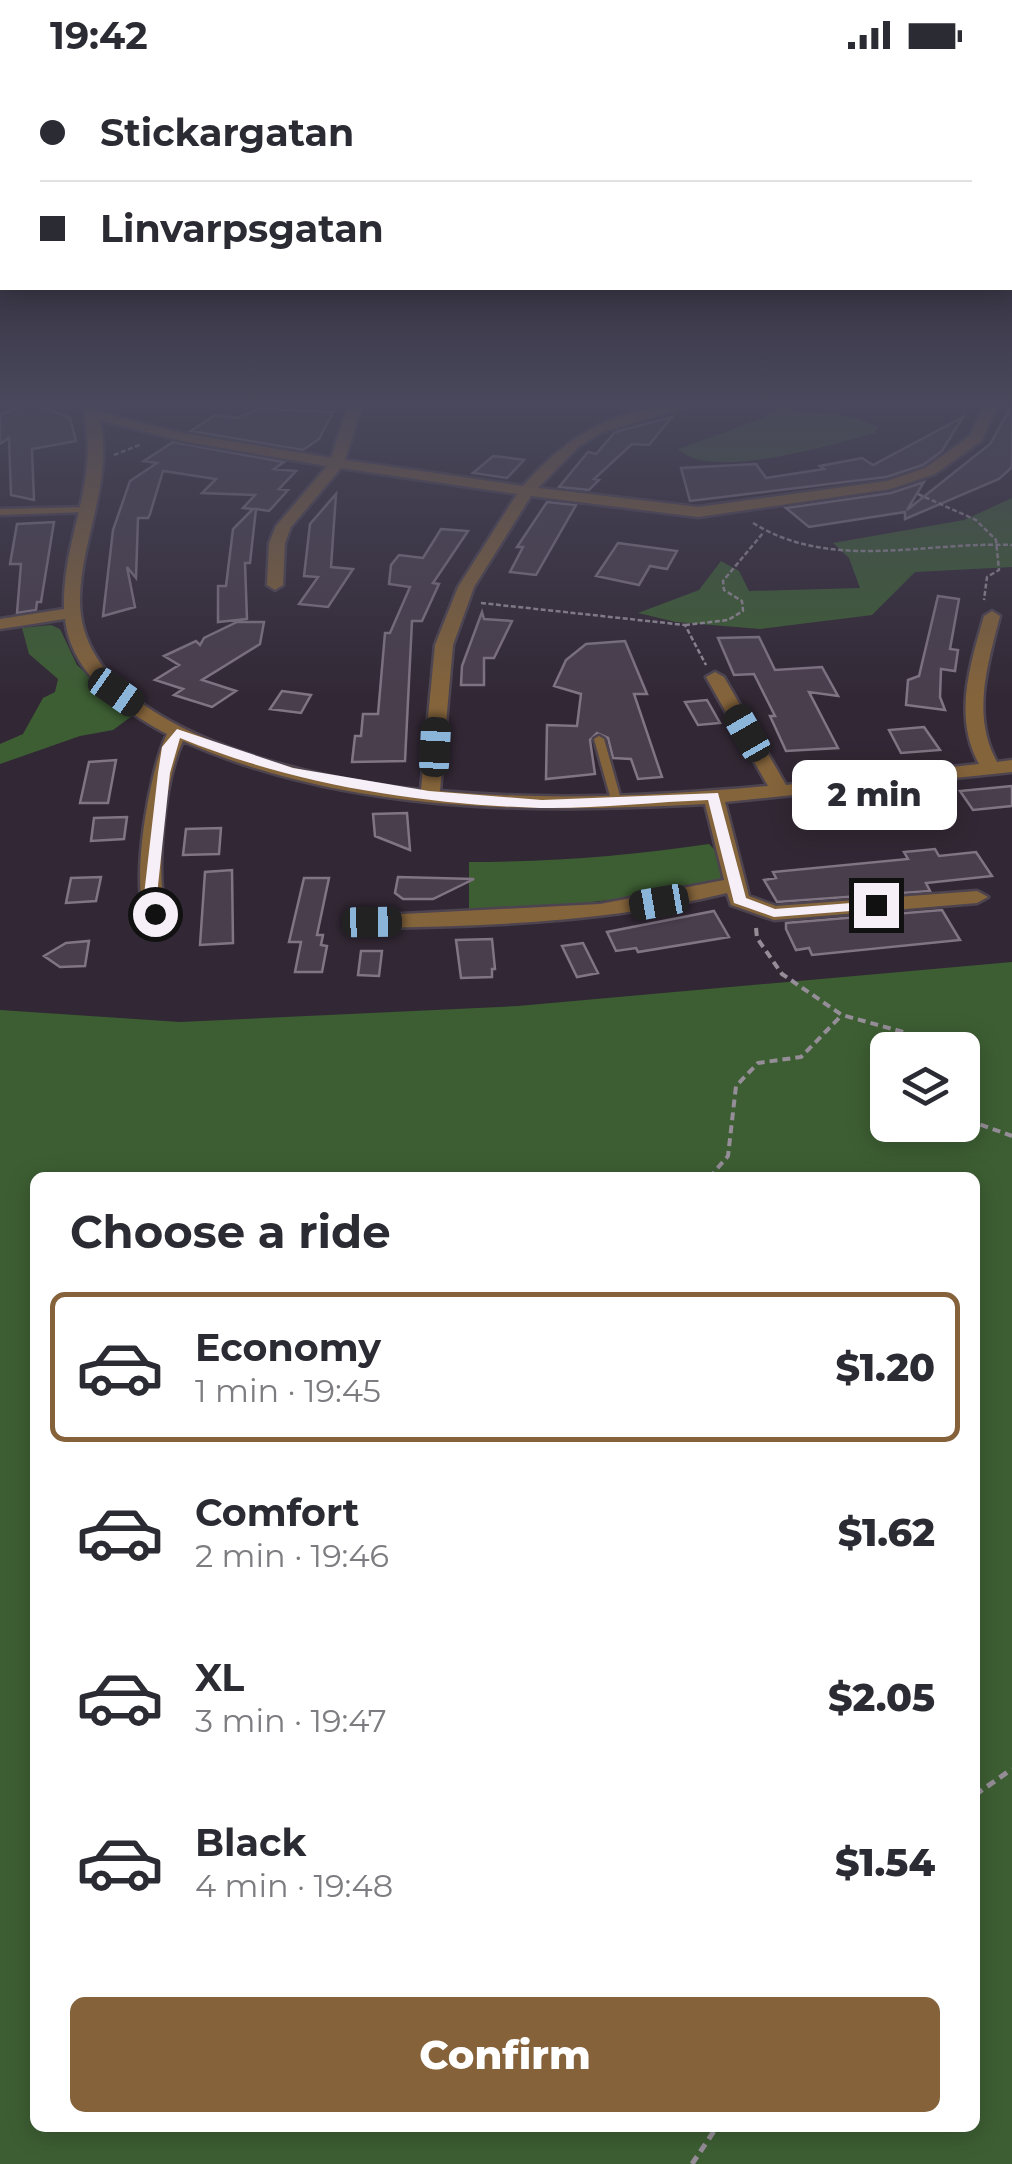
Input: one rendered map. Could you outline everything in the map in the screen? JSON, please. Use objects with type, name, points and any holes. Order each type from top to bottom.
[{"type":"street","points":[[87,503],[72,613],[81,648],[92,665],[116,692],[177,732],[226,753],[291,772],[429,795],[542,804],[714,796],[1012,766]]},
{"type":"street","points":[[276,585],[278,542],[284,526],[304,503]]},
{"type":"street","points":[[429,795],[434,783],[444,644],[460,602],[517,503]]},
{"type":"street","points":[[606,503],[671,512],[726,510],[771,503]]},
{"type":"street","points":[[0,624],[72,613]]},
{"type":"street","points":[[992,616],[974,694],[976,732],[992,768]]},
{"type":"street","points":[[715,677],[779,789]]},
{"type":"street","points":[[155,914],[150,895],[164,773],[168,747],[177,732]]},
{"type":"street","points":[[714,796],[739,900],[756,909],[774,913],[977,897]]},
{"type":"street","points":[[372,922],[570,917],[689,897],[736,884]]},
{"type":"lane","points":[[0,514],[85,512]]},
{"type":"lane","points":[[599,739],[616,803]]},
{"type":"path","points":[[936,503],[984,523],[1002,544],[1005,553],[999,570],[987,577],[983,606],[992,616]]},
{"type":"path","points":[[726,510],[764,532],[877,551],[1012,545]]},
{"type":"path","points":[[460,602],[686,625],[728,620],[743,611],[742,601],[724,590],[723,581],[764,532]]},
{"type":"path","points":[[686,625],[715,677]]},
{"type":"path","points":[[756,909],[757,938],[782,974],[842,1015],[903,1032]]},
{"type":"path","points":[[714,1172],[728,1156],[736,1086],[758,1063],[800,1057],[842,1015]]},
{"type":"path","points":[[980,1124],[1012,1136]]},
{"type":"path","points":[[980,1791],[1012,1770]]},
{"type":"path","points":[[692,2164],[713,2132]]},
{"type":"green space","points":[[1002,503],[1012,503],[1012,567],[915,572],[872,615],[760,629],[676,622],[638,613],[699,590],[721,561],[739,571],[749,591],[860,588],[849,558],[833,543],[964,520]]},
{"type":"green space","points":[[51,625],[60,629],[77,665],[132,716],[113,730],[80,736],[0,764],[0,744],[23,734],[43,698],[55,692],[58,679],[29,654],[22,628]]},
{"type":"green space","points":[[709,844],[720,855],[724,880],[597,902],[469,911],[469,862],[589,858]]},
{"type":"green space","points":[[1012,962],[1012,2164],[0,2164],[0,1010],[180,1022],[518,1006]]},
{"type":"building","points":[[122,503],[153,503],[148,518],[138,518],[136,578],[127,567],[135,607],[103,616],[113,530]]},
{"type":"building","points":[[248,503],[276,503],[269,511],[256,509],[250,563],[245,563],[247,619],[218,622],[218,586],[226,586],[233,529],[253,509],[243,508]]},
{"type":"building","points":[[328,503],[335,503],[331,567],[353,569],[328,607],[299,604],[318,577],[304,576],[310,524]]},
{"type":"building","points":[[547,503],[576,505],[536,575],[510,572],[523,547],[517,547]]},
{"type":"building","points":[[823,503],[911,503],[907,510],[916,503],[943,503],[905,519],[905,512],[809,527],[786,508]]},
{"type":"building","points":[[54,522],[41,602],[37,602],[36,610],[17,613],[21,564],[10,564],[17,524]]},
{"type":"building","points":[[441,529],[468,531],[433,583],[439,584],[422,621],[412,621],[405,761],[352,762],[363,714],[378,714],[385,633],[390,633],[410,587],[389,584],[391,565],[399,555],[423,558]]},
{"type":"building","points":[[618,543],[677,551],[667,569],[650,566],[639,585],[596,576]]},
{"type":"building","points":[[938,596],[959,599],[950,649],[958,650],[955,671],[941,669],[940,697],[945,710],[906,705],[908,680],[919,676]]},
{"type":"building","points":[[482,612],[484,619],[512,621],[494,658],[484,658],[484,685],[461,685],[462,666]]},
{"type":"building","points":[[237,622],[264,622],[260,644],[202,680],[236,691],[212,707],[174,695],[183,689],[155,680],[179,665],[164,656],[196,641],[200,645],[204,638]]},
{"type":"building","points":[[759,637],[775,670],[822,667],[838,696],[809,692],[838,748],[786,751],[770,716],[775,716],[754,674],[734,675],[718,638]]},
{"type":"building","points":[[625,641],[647,694],[634,694],[662,777],[638,779],[631,759],[613,758],[608,738],[597,733],[590,740],[595,774],[546,779],[547,725],[577,726],[581,694],[554,686],[566,660],[586,644]]},
{"type":"building","points":[[282,691],[311,695],[301,713],[270,709]]},
{"type":"building","points":[[707,700],[720,723],[698,725],[685,702]]},
{"type":"building","points":[[924,727],[940,750],[901,753],[889,730]]},
{"type":"building","points":[[116,760],[108,803],[80,803],[89,762]]},
{"type":"building","points":[[1012,786],[1012,806],[973,810],[960,791]]},
{"type":"building","points":[[407,813],[410,850],[375,836],[373,814]]},
{"type":"building","points":[[127,817],[124,839],[91,841],[94,818]]},
{"type":"building","points":[[221,828],[219,854],[183,855],[186,829]]},
{"type":"building","points":[[935,849],[939,856],[976,852],[992,876],[926,883],[930,891],[777,902],[764,880],[776,878],[773,872],[908,859],[904,852]]},
{"type":"building","points":[[232,870],[233,943],[200,945],[205,872]]},
{"type":"building","points":[[101,877],[96,901],[66,903],[71,878]]},
{"type":"building","points":[[398,877],[474,879],[433,899],[403,899],[395,893]]},
{"type":"building","points":[[304,878],[329,878],[317,935],[323,935],[321,945],[327,946],[322,972],[295,972],[301,942],[289,942]]},
{"type":"building","points":[[942,910],[960,940],[812,955],[809,948],[796,950],[786,929],[786,923]]},
{"type":"building","points":[[714,911],[729,937],[638,952],[636,948],[616,951],[607,932]]},
{"type":"building","points":[[492,939],[492,977],[461,978],[456,940]]},
{"type":"building","points":[[89,941],[85,966],[60,967],[44,956],[66,943]]},
{"type":"building","points":[[583,943],[598,973],[577,977],[562,946]]},
{"type":"building","points":[[361,951],[382,951],[379,976],[358,975]]},
{"type":"route","points":[[155,914],[150,895],[164,773],[168,747],[177,732],[226,753],[291,772],[355,786],[429,795],[542,804],[714,796],[739,900],[774,913],[876,905]]}]
